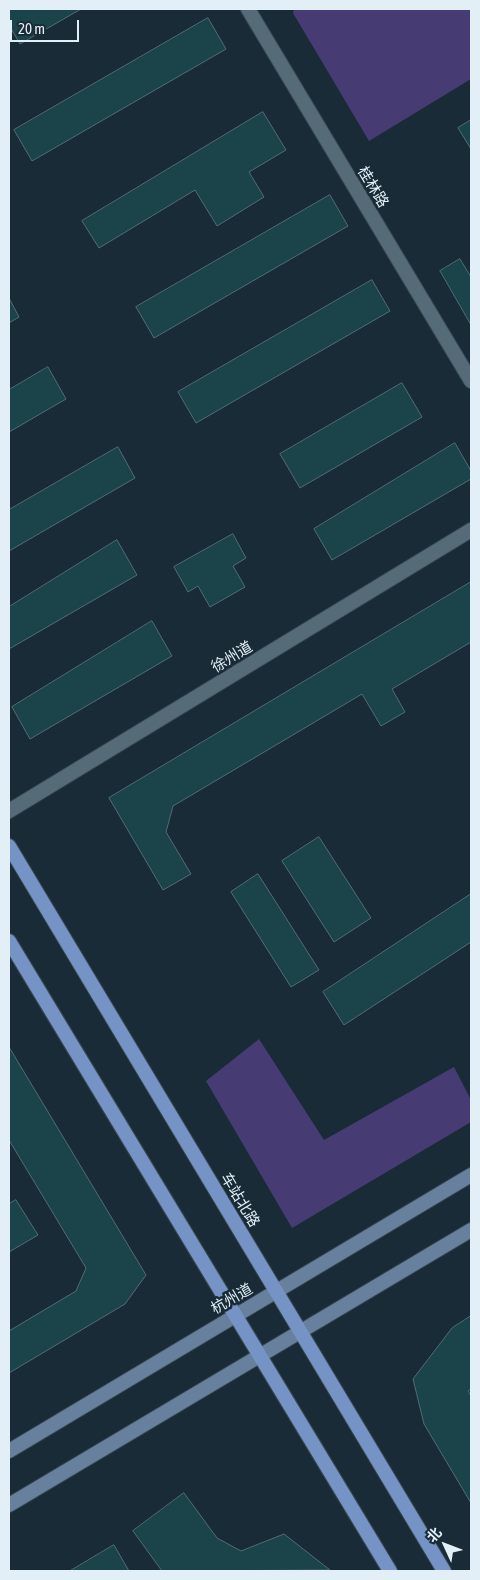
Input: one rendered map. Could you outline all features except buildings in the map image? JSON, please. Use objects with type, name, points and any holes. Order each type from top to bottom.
[{"type":"main road","name":"车站北路","points":[[9,846],[300,1334],[444,1571]]},
{"type":"main road","points":[[9,942],[390,1571]]},
{"type":"main road","name":"杭州道","points":[[9,1451],[234,1316],[277,1293],[471,1175]]},
{"type":"main road","points":[[9,1505],[259,1356],[300,1334],[471,1230]]},
{"type":"street","name":"桂林路","points":[[248,9],[471,382]]},
{"type":"street","name":"徐州道","points":[[9,811],[471,530]]},
{"type":"shaded area","points":[[294,9],[471,9],[471,79],[369,141],[293,13]]},
{"type":"shaded area","points":[[259,1039],[324,1140],[454,1067],[471,1100],[471,1122],[292,1228],[206,1081]]}]
